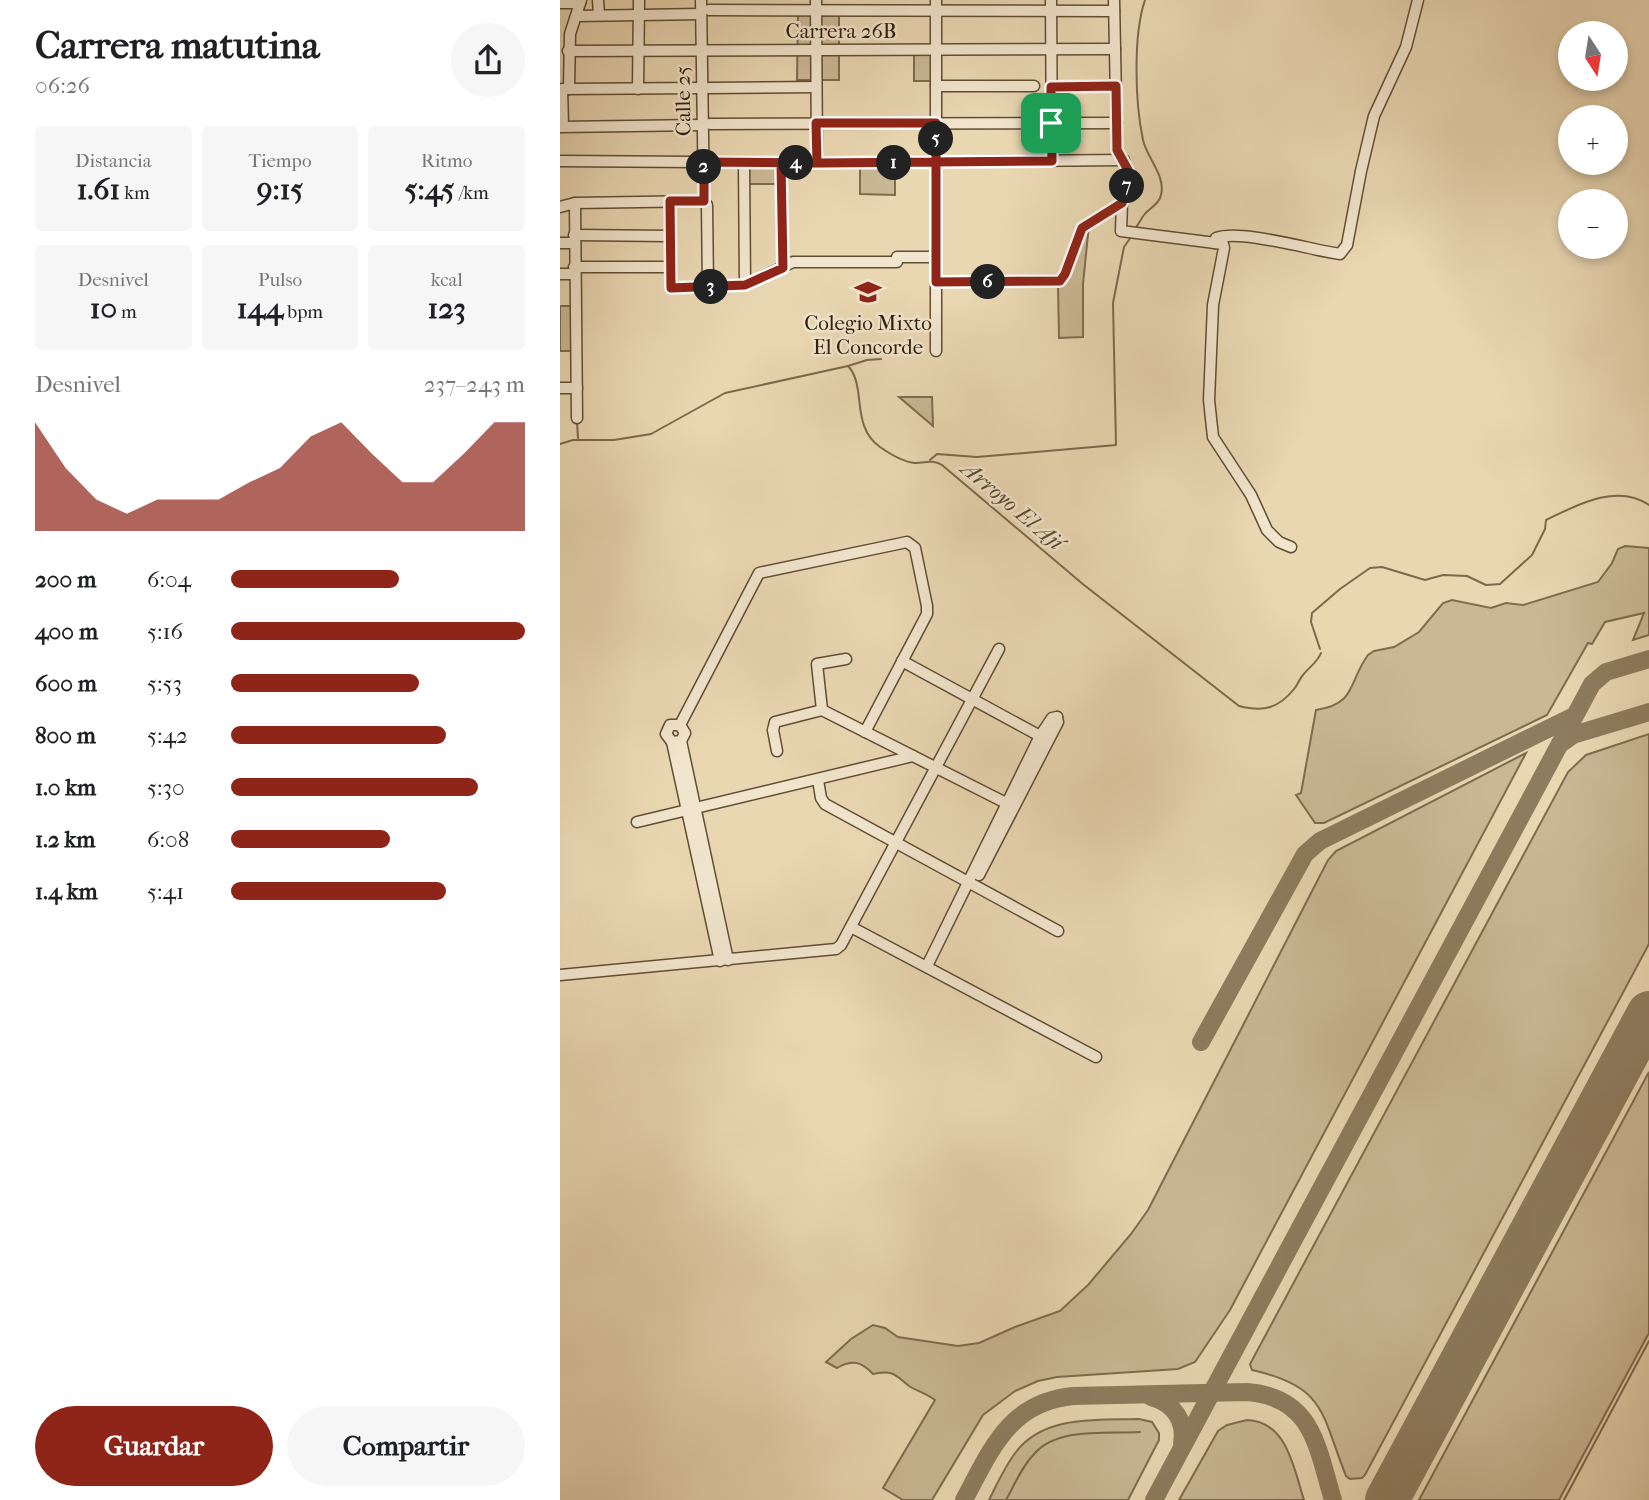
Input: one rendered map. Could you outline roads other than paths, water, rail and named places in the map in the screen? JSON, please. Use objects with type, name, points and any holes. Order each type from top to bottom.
[{"type":"street","points":[[598,0],[599,15]]},
{"type":"street","points":[[638,89],[639,0]]},
{"type":"street","name":"Calle 25","points":[[701,0],[705,12],[701,51],[705,88],[704,162],[708,287]]},
{"type":"street","points":[[816,0],[817,163]]},
{"type":"street","points":[[936,0],[936,351]]},
{"type":"street","points":[[1051,0],[1052,161]]},
{"type":"street","points":[[1114,0],[1117,150],[1124,160],[1128,180],[1122,203],[1121,230],[1223,244],[1213,305],[1209,400],[1213,437],[1251,495],[1267,530],[1279,542],[1291,547]]},
{"type":"street","points":[[1214,243],[1216,238],[1225,235],[1250,237],[1333,253],[1343,252],[1347,245],[1374,116],[1406,47],[1418,0]]},
{"type":"street","points":[[560,3],[581,1],[577,16],[565,34],[568,51],[564,67],[561,127],[816,123],[1116,123]]},
{"type":"street","points":[[577,16],[705,12],[1114,11]]},
{"type":"street","name":"Carrera 26B","points":[[568,51],[1115,49]]},
{"type":"street","points":[[936,86],[1034,86]]},
{"type":"street","points":[[1051,87],[1116,86]]},
{"type":"street","points":[[563,93],[638,89],[816,87]]},
{"type":"street","points":[[560,161],[936,163],[1124,160]]},
{"type":"street","points":[[744,163],[745,285]]},
{"type":"street","points":[[781,163],[783,268]]},
{"type":"street","points":[[670,201],[671,288],[745,285],[793,262],[936,257]]},
{"type":"street","points":[[560,207],[575,203],[706,203]]},
{"type":"street","points":[[575,203],[577,418]]},
{"type":"street","points":[[936,282],[1056,283],[1065,274],[1082,228],[1122,203]]},
{"type":"street","points":[[560,243],[574,239],[669,236]]},
{"type":"street","points":[[560,274],[574,270],[670,267]]},
{"type":"street","points":[[560,388],[577,388]]},
{"type":"street","points":[[680,725],[759,573],[900,542],[912,544],[928,610],[865,732]]},
{"type":"street","points":[[560,975],[829,951],[841,945],[999,649]]},
{"type":"street","points":[[822,710],[817,664],[846,659]]},
{"type":"street","points":[[902,662],[1040,736]]},
{"type":"street","points":[[777,751],[772,730],[775,722],[822,710],[1006,803]]},
{"type":"street","points":[[930,967],[1058,718],[1055,716],[1040,736],[1006,803],[971,883]]},
{"type":"street","points":[[680,725],[670,725],[666,734],[677,742],[724,961]]},
{"type":"street","points":[[677,742],[685,733],[680,725]]},
{"type":"street","points":[[636,822],[912,756]]},
{"type":"street","points":[[818,780],[821,798],[825,804],[1058,931]]},
{"type":"street","points":[[851,926],[1096,1057]]},
{"type":"waterway","points":[[1135,229],[1158,201],[1162,188],[1159,174],[1143,140],[1138,107],[1138,31],[1145,0]]},
{"type":"waterway","points":[[930,460],[937,454],[977,457],[1116,445],[1113,303],[1124,247],[1131,237]]},
{"type":"waterway","points":[[848,366],[881,359]]},
{"type":"waterway","name":"Arroyo El Ají","points":[[560,444],[573,440],[614,440],[651,434],[725,393],[848,366],[857,384],[865,428],[880,447],[906,461],[942,465],[1084,585],[1239,706],[1263,709],[1276,705],[1288,696],[1321,653]]},
{"type":"waterway","points":[[577,422],[578,438]]},
{"type":"waterway","name":"Arroyo El Ají","points":[[1320,649],[1311,622],[1312,613],[1370,568],[1382,567],[1425,580],[1443,575],[1467,576],[1486,585],[1500,584],[1532,555],[1545,529],[1546,520],[1584,503],[1611,496],[1637,499],[1649,505]]},
{"type":"waterway","points":[[1564,1500],[1649,1341]]},
{"type":"waterway","points":[[1006,1500],[1026,1464],[1045,1445],[1070,1435],[1140,1432]]},
{"type":"place","name":"Colegio Mixto El Concorde","points":[[868,292]]}]
